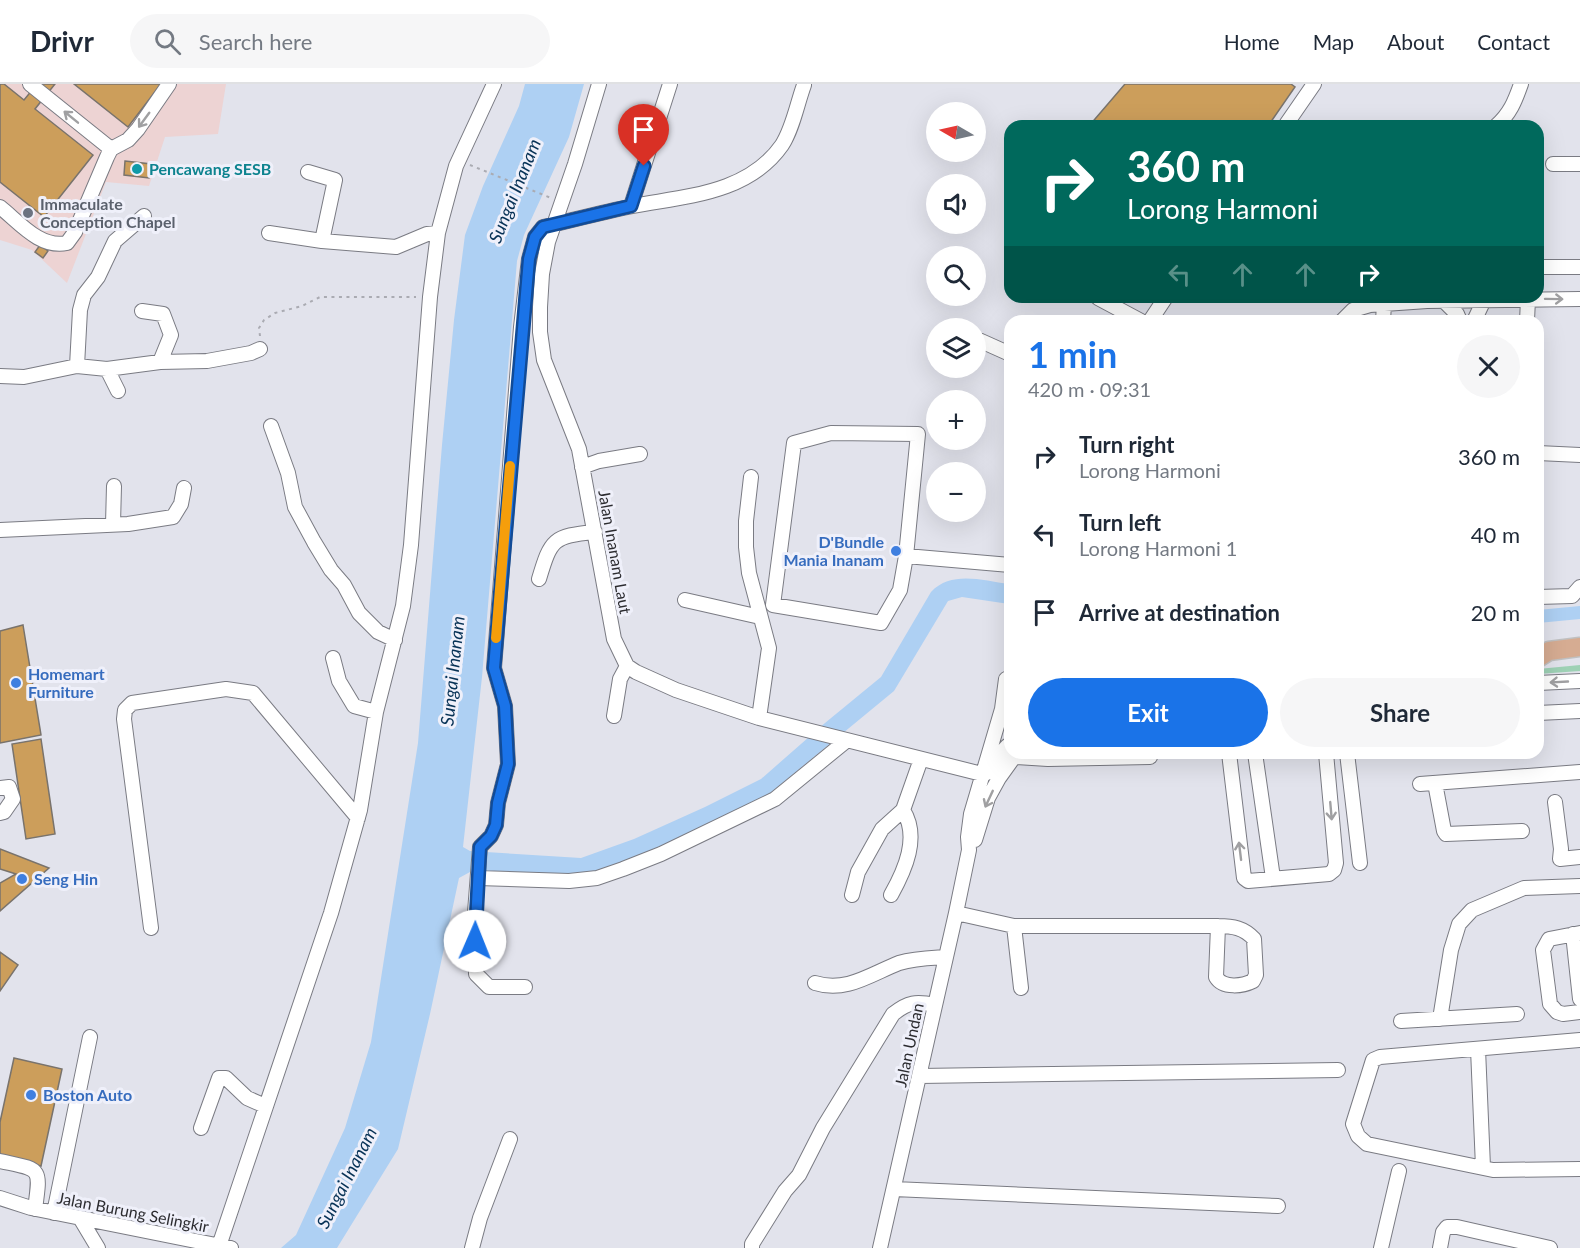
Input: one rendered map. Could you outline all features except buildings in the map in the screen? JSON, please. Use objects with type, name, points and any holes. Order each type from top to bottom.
[{"type":"main road","points":[[1544,654],[1549,651],[1580,647]]},
{"type":"street","points":[[30,84],[109,153]]},
{"type":"street","points":[[0,207],[49,245],[67,243],[75,232],[109,153],[128,140],[138,129],[169,84]]},
{"type":"street","points":[[225,1247],[265,1106],[331,913],[358,818],[376,712],[404,606],[411,545],[430,297],[438,233],[456,166],[495,84]]},
{"type":"street","name":"Jalan Inanam Laut","points":[[598,84],[556,224],[548,242],[542,274],[540,332],[544,360],[579,449],[614,639],[627,666]]},
{"type":"street","points":[[631,206],[670,84]]},
{"type":"street","points":[[1289,120],[1314,84]]},
{"type":"street","points":[[1504,120],[1514,105],[1521,84]]},
{"type":"street","points":[[525,987],[489,987],[476,974],[474,925],[480,847],[491,836],[496,825],[498,803],[508,764],[505,706],[494,668],[520,339],[529,259],[535,237],[543,227],[631,206],[717,191],[737,183],[771,158],[783,144],[804,85]]},
{"type":"street","points":[[1553,164],[1580,164]]},
{"type":"street","points":[[308,172],[335,180],[322,241]]},
{"type":"street","points":[[77,366],[80,310],[84,295],[98,277],[115,241],[144,216]]},
{"type":"street","points":[[269,233],[322,241],[396,247],[426,234],[438,233]]},
{"type":"street","points":[[1544,267],[1580,267]]},
{"type":"street","points":[[1544,298],[1580,299]]},
{"type":"street","points":[[1107,303],[1130,315]]},
{"type":"street","points":[[1348,315],[1353,310],[1398,303]]},
{"type":"street","points":[[1445,303],[1457,315]]},
{"type":"street","points":[[1383,315],[1384,304]]},
{"type":"street","points":[[142,310],[163,314],[171,334],[160,362]]},
{"type":"street","points":[[986,343],[1004,351]]},
{"type":"street","points":[[0,376],[24,377],[77,366],[107,369],[160,362],[207,361],[256,351]]},
{"type":"street","points":[[107,369],[118,391]]},
{"type":"street","points":[[270,426],[278,440],[295,507],[314,542],[331,570],[344,585],[359,613],[378,632],[395,640]]},
{"type":"street","points":[[831,433],[918,434],[906,556],[900,590],[881,623],[773,604],[794,443],[831,433]]},
{"type":"street","points":[[1544,453],[1580,455]]},
{"type":"street","points":[[582,467],[599,461],[640,454]]},
{"type":"street","points":[[751,477],[746,521],[746,547],[749,573],[769,648],[759,718]]},
{"type":"street","points":[[112,524],[114,486]]},
{"type":"street","points":[[0,530],[112,524],[173,517],[181,504],[184,488]]},
{"type":"street","points":[[539,579],[547,555],[558,538],[595,532]]},
{"type":"street","points":[[906,556],[1004,564]]},
{"type":"street","points":[[1544,597],[1572,596],[1580,587]]},
{"type":"street","points":[[685,600],[760,617]]},
{"type":"street","points":[[1544,658],[1580,655]]},
{"type":"street","points":[[333,657],[339,681],[354,706],[376,712]]},
{"type":"street","points":[[614,716],[620,679],[627,666],[676,690],[759,718],[982,774],[990,771],[1002,749],[1004,749]]},
{"type":"street","points":[[1544,683],[1580,681]]},
{"type":"street","points":[[151,928],[124,719],[125,710],[132,703],[226,689],[253,693],[358,818]]},
{"type":"street","name":"Jalan Undan","points":[[880,1248],[956,913],[969,850],[971,814],[1004,697]]},
{"type":"street","points":[[1544,713],[1580,711]]},
{"type":"street","points":[[478,878],[569,880],[597,878],[623,869],[661,854],[775,799],[846,741]]},
{"type":"street","points":[[852,895],[858,872],[882,829],[903,810],[921,759]]},
{"type":"street","name":"Jalan Undan","points":[[969,850],[976,838],[988,798],[1010,759]]},
{"type":"street","points":[[1230,759],[1244,878],[1248,881],[1329,874],[1334,870],[1336,863],[1327,759]]},
{"type":"street","points":[[1256,759],[1274,878]]},
{"type":"street","points":[[1348,759],[1360,863]]},
{"type":"street","points":[[1420,784],[1580,772]]},
{"type":"street","points":[[1435,783],[1446,834],[1522,831]]},
{"type":"street","points":[[0,788],[9,787],[13,799],[4,812],[0,813]]},
{"type":"street","points":[[1555,802],[1561,849],[1554,860],[1580,857]]},
{"type":"street","points":[[891,895],[904,872],[909,848],[911,831],[909,819],[903,810]]},
{"type":"street","points":[[1440,1020],[1451,950],[1459,924],[1472,910],[1524,888],[1580,886]]},
{"type":"street","points":[[956,913],[1014,926],[1218,926],[1231,926],[1247,932],[1254,939],[1256,975],[1254,981],[1243,985],[1222,984],[1216,977],[1218,926]]},
{"type":"street","points":[[1014,926],[1021,988]]},
{"type":"street","points":[[1580,999],[1577,934],[1549,939],[1543,950],[1550,1004],[1557,1012],[1563,1014],[1580,1012]]},
{"type":"street","points":[[815,984],[836,988],[918,958],[946,957]]},
{"type":"street","points":[[752,1248],[752,1244],[785,1191],[799,1175],[823,1128],[892,1014],[906,1004],[922,1002],[935,1005]]},
{"type":"street","points":[[1401,1021],[1517,1014]]},
{"type":"street","points":[[54,1213],[90,1037]]},
{"type":"street","points":[[1580,1040],[1391,1056],[1373,1060],[1353,1124],[1358,1136],[1367,1144],[1483,1167],[1504,1171],[1580,1169]]},
{"type":"street","points":[[1478,1048],[1483,1167]]},
{"type":"street","points":[[920,1076],[1338,1070]]},
{"type":"street","points":[[201,1128],[219,1078],[226,1078],[248,1098],[265,1106]]},
{"type":"street","points":[[472,1248],[480,1218],[510,1139]]},
{"type":"street","points":[[0,1161],[33,1168],[38,1173],[39,1180],[32,1208]]},
{"type":"street","points":[[1381,1248],[1399,1171]]},
{"type":"street","points":[[894,1189],[1278,1206]]},
{"type":"street","points":[[0,1198],[32,1208]]},
{"type":"street","points":[[0,1206],[32,1208]]},
{"type":"street","name":"Jalan Burung Selingkir","points":[[32,1208],[225,1247]]},
{"type":"street","points":[[80,1218],[98,1248]]},
{"type":"street","points":[[1440,1248],[1443,1232],[1447,1227],[1457,1227],[1550,1248]]},
{"type":"path","points":[[484,171],[554,200]]},
{"type":"path","points":[[256,351],[259,328],[264,320],[275,313],[302,306],[320,297],[430,297]]},
{"type":"shaded area","points":[[0,84],[226,84],[218,134],[165,137],[149,186],[106,182],[67,283],[32,250],[0,240]]},
{"type":"green space","points":[[1580,665],[1580,671],[1544,674],[1544,668]]},
{"type":"water","name":"Sungai Inanam","points":[[525,84],[584,84],[569,137],[524,235],[517,261],[482,677],[463,847],[470,851],[581,858],[634,839],[761,779],[881,677],[931,592],[939,585],[958,579],[978,579],[1004,583],[1004,603],[962,597],[948,601],[894,691],[769,794],[664,847],[599,871],[581,875],[470,872],[459,878],[398,1149],[337,1248],[281,1248],[296,1235],[345,1128],[371,1042],[418,743],[442,445],[465,235],[483,186],[519,106]]},
{"type":"water","points":[[1580,606],[1580,619],[1544,622],[1544,609]]},
{"type":"slow traffic","points":[[496,638],[510,466]]},
{"type":"place","name":"Pencawang SESB","points":[[137,169]]},
{"type":"place","name":"Immaculate Conception Chapel","points":[[28,213]]},
{"type":"place","name":"D'Bundle Mania Inanam","points":[[896,551]]},
{"type":"place","name":"Homemart Furniture","points":[[16,683]]},
{"type":"place","name":"Seng Hin","points":[[22,879]]},
{"type":"place","name":"Boston Auto","points":[[31,1095]]},
{"type":"route","points":[[475,941],[474,925],[480,847],[491,836],[496,825],[498,803],[508,764],[505,706],[494,668],[519,350],[529,259],[535,237],[543,227],[631,206],[644,166]]}]
